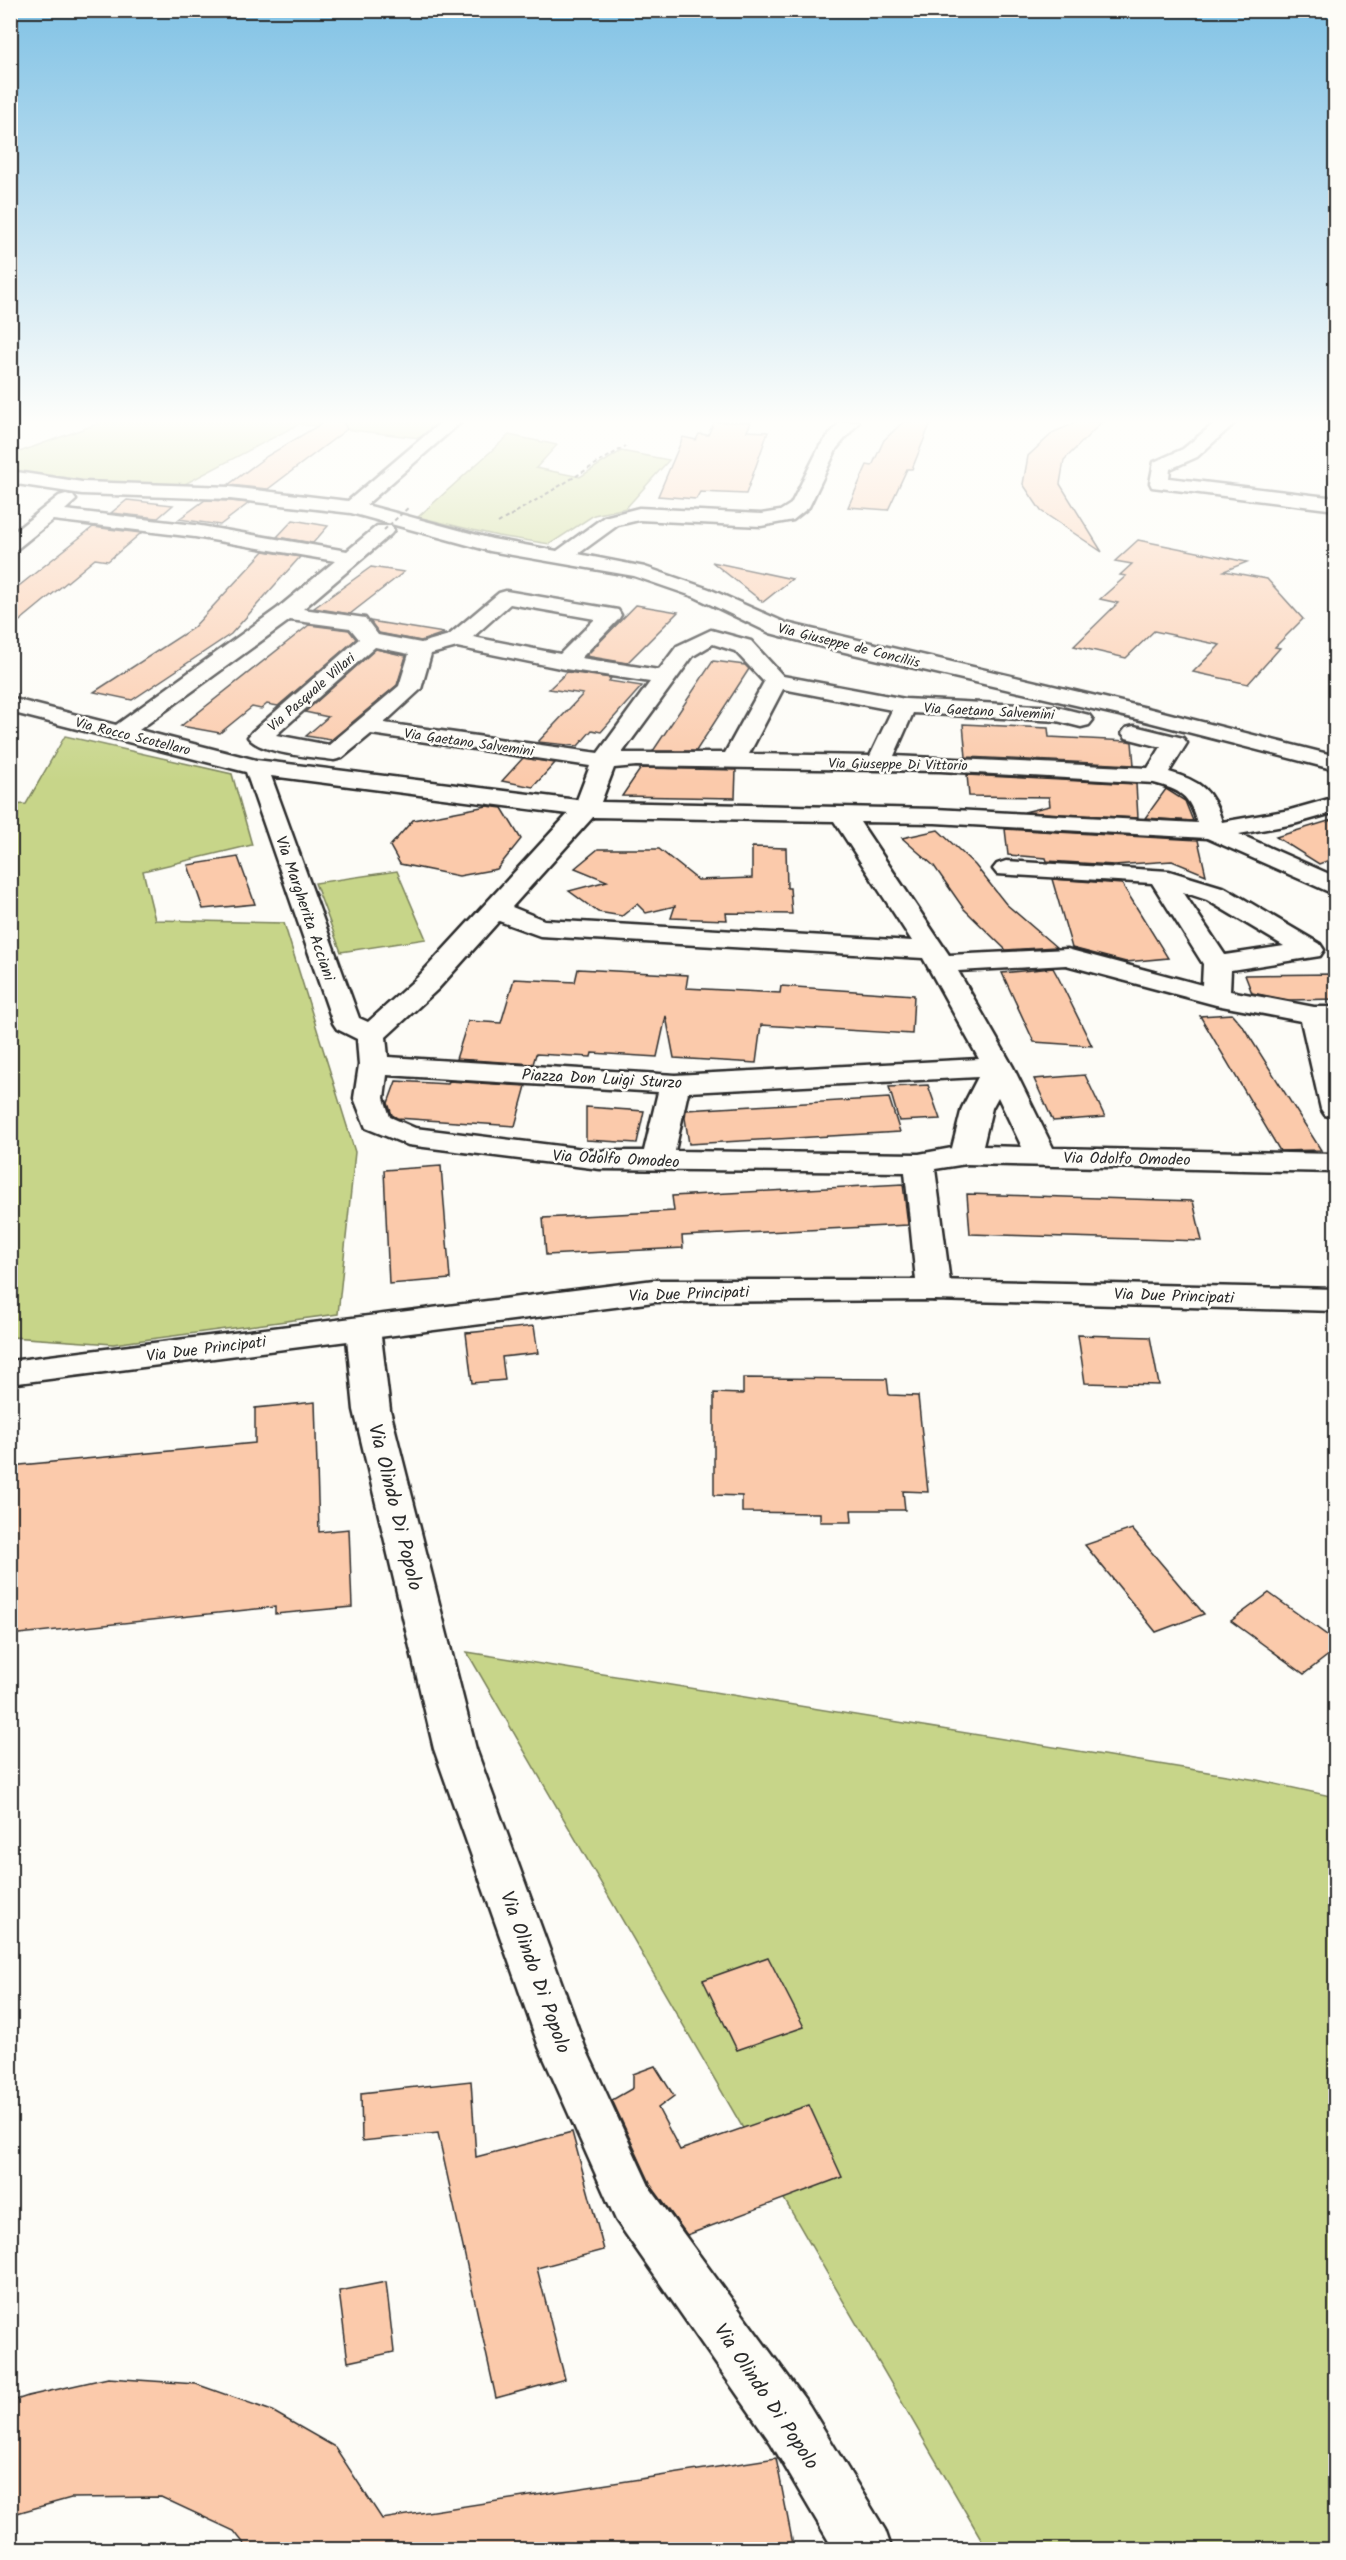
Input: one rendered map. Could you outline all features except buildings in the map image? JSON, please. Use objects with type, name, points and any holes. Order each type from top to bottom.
[{"type":"street","points":[[256,541],[352,558]]},
{"type":"street","points":[[120,733],[286,613],[371,541]]},
{"type":"street","name":"Via Giuseppe de Conciliis","points":[[477,541],[638,571],[702,593],[778,628],[1147,715],[1335,763]]},
{"type":"street","points":[[561,557],[582,541]]},
{"type":"street","points":[[421,650],[457,640],[506,597],[610,615],[565,662]]},
{"type":"street","name":"Via Pasquale Villari","points":[[286,613],[357,623],[371,640],[421,650]]},
{"type":"street","points":[[374,1065],[371,1035],[428,983],[586,809],[604,761],[685,651],[711,636],[743,646],[776,681],[733,761]]},
{"type":"street","name":"Via Pasquale Villari","points":[[366,726],[334,753],[278,744],[260,737],[371,640]]},
{"type":"street","points":[[457,640],[565,662],[665,678]]},
{"type":"street","name":"Via Gaetano Salvemini","points":[[366,726],[410,689],[421,650]]},
{"type":"street","name":"Via Gaetano Salvemini","points":[[776,681],[905,706],[1056,714],[1175,743],[1155,776]]},
{"type":"street","name":"Via Rocco Scotellaro","points":[[13,706],[256,767]]},
{"type":"street","name":"Via Gaetano Salvemini","points":[[879,763],[905,706]]},
{"type":"street","name":"Via Gaetano Salvemini","points":[[366,726],[604,761]]},
{"type":"street","name":"Via Giuseppe Di Vittorio","points":[[604,761],[879,763],[938,790],[1212,831],[1335,886]]},
{"type":"street","points":[[256,767],[586,809],[842,814],[935,957],[998,1067],[1042,1156]]},
{"type":"street","name":"Via Margherita Acciani","points":[[256,767],[347,1023],[371,1035]]},
{"type":"street","name":"Via Giuseppe Di Vittorio","points":[[842,814],[938,790],[1155,776],[1186,784],[1205,803],[1212,831]]},
{"type":"street","name":"Via Giuseppe Di Vittorio","points":[[1212,831],[1294,817],[1335,804]]},
{"type":"street","points":[[1006,869],[1160,876],[1216,894],[1310,950],[1217,964]]},
{"type":"street","points":[[1160,876],[1217,964],[1216,997]]},
{"type":"street","points":[[494,909],[540,928]]},
{"type":"street","points":[[468,938],[540,928],[935,957],[1067,957],[1216,997],[1325,1016],[1335,1109]]},
{"type":"street","name":"Piazza Don Luigi Sturzo","points":[[374,1065],[675,1084],[998,1067]]},
{"type":"street","name":"Via Odolfo Omodeo","points":[[374,1065],[369,1098],[377,1122],[408,1136],[600,1160],[919,1163],[966,1155],[1335,1163]]},
{"type":"street","points":[[966,1155],[977,1108],[998,1067]]},
{"type":"street","points":[[657,1161],[675,1084]]},
{"type":"street","points":[[919,1163],[934,1290]]},
{"type":"street","name":"Via Due Principati","points":[[10,1373],[654,1291],[934,1290],[1335,1300]]},
{"type":"street","name":"Via Olindo Di Popolo","points":[[363,1328],[372,1410],[455,1749],[562,2047],[633,2204],[790,2424],[865,2550]]},
{"type":"street","points":[[10,1356],[95,1363]]},
{"type":"green space","points":[[534,541],[554,541],[550,544]]},
{"type":"green space","points":[[65,736],[232,774],[252,845],[143,871],[155,920],[284,923],[355,1152],[338,1314],[113,1344],[11,1337],[11,805],[26,804]]},
{"type":"green space","points":[[397,871],[426,939],[341,952],[315,883]]},
{"type":"green space","points":[[467,1652],[1257,1780],[1335,1797],[1335,2549],[987,2549]]}]
